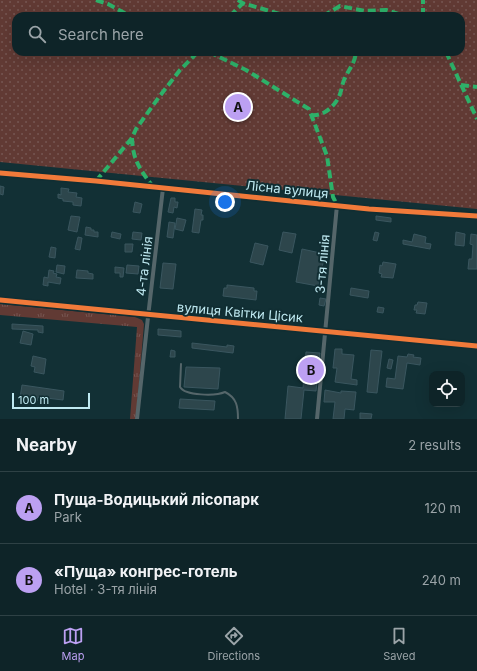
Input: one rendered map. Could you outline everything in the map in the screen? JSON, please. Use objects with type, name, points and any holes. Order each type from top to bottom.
[{"type":"street","name":"Лісна вулиця","points":[[0,173],[337,205],[477,216]]},
{"type":"street","name":"4-та лінія","points":[[137,419],[163,188]]},
{"type":"street","name":"3-тя лінія","points":[[317,419],[337,205]]},
{"type":"street","name":"вулиця Квітки Цісик","points":[[0,300],[477,346]]},
{"type":"lane","points":[[181,364],[180,387],[182,390],[187,393],[218,395],[225,392],[230,394],[236,400],[238,419]]},
{"type":"green space","points":[[0,0],[477,0],[477,209],[0,162]]},
{"type":"green space","points":[[0,304],[135,317],[142,320],[144,324],[136,419],[130,419],[137,327],[0,315]]},
{"type":"building","points":[[0,186],[4,187],[3,195],[0,194]]},
{"type":"building","points":[[61,188],[69,189],[68,192],[77,193],[76,197],[82,198],[81,206],[73,205],[73,202],[63,201],[63,199],[58,198],[58,194],[61,195]]},
{"type":"building","points":[[171,198],[175,198],[175,202],[178,202],[177,208],[174,207],[173,213],[168,212]]},
{"type":"building","points":[[135,202],[142,204],[140,213],[133,212]]},
{"type":"building","points":[[195,209],[202,210],[201,215],[203,215],[199,233],[192,232]]},
{"type":"building","points":[[71,216],[80,217],[77,232],[68,230]]},
{"type":"building","points":[[376,216],[391,218],[391,222],[376,220]]},
{"type":"building","points":[[177,218],[186,220],[183,231],[175,229]]},
{"type":"building","points":[[169,222],[175,223],[173,238],[167,237]]},
{"type":"building","points":[[86,227],[91,228],[94,232],[98,232],[98,237],[85,235]]},
{"type":"building","points":[[112,232],[121,234],[120,239],[111,237]]},
{"type":"building","points":[[133,232],[142,233],[141,240],[132,239]]},
{"type":"building","points":[[283,232],[296,234],[292,253],[279,250]]},
{"type":"building","points":[[375,232],[379,233],[377,241],[373,240]]},
{"type":"building","points":[[456,232],[465,234],[464,246],[455,245]]},
{"type":"building","points":[[414,234],[426,237],[425,243],[431,244],[430,249],[403,244],[403,240],[412,242]]},
{"type":"building","points":[[471,234],[477,235],[477,269],[468,269],[469,259],[472,259],[473,245],[470,244]]},
{"type":"building","points":[[78,237],[82,238],[80,250],[75,249]]},
{"type":"building","points":[[255,243],[268,246],[263,265],[250,262]]},
{"type":"building","points":[[125,244],[133,244],[132,252],[125,252]]},
{"type":"building","points":[[51,247],[56,248],[55,258],[49,257]]},
{"type":"building","points":[[302,249],[325,254],[318,286],[296,282]]},
{"type":"building","points":[[383,262],[396,264],[393,278],[381,277],[382,274],[379,273],[380,265],[382,266]]},
{"type":"building","points":[[163,263],[176,264],[173,289],[160,288]]},
{"type":"building","points":[[57,265],[65,266],[64,274],[56,272]]},
{"type":"building","points":[[127,265],[139,266],[138,274],[126,273]]},
{"type":"building","points":[[115,267],[124,268],[123,277],[120,277],[120,273],[115,273]]},
{"type":"building","points":[[49,270],[54,271],[53,273],[57,274],[56,277],[61,278],[60,284],[48,282],[48,286],[43,285],[44,277],[48,278]]},
{"type":"building","points":[[77,270],[88,271],[88,273],[93,274],[93,279],[76,278]]},
{"type":"building","points":[[227,285],[254,288],[254,291],[257,291],[256,300],[223,296],[224,288],[227,288]]},
{"type":"building","points":[[351,288],[369,291],[368,298],[350,295]]},
{"type":"building","points":[[320,298],[326,299],[324,306],[319,305]]},
{"type":"building","points":[[418,302],[427,303],[425,314],[416,313],[417,310],[414,310],[415,305],[417,305]]},
{"type":"building","points":[[378,307],[384,308],[383,313],[377,312]]},
{"type":"building","points":[[12,324],[43,326],[43,333],[38,332],[38,330],[12,329]]},
{"type":"building","points":[[158,329],[181,331],[181,337],[158,335]]},
{"type":"building","points":[[23,331],[33,334],[31,345],[20,343]]},
{"type":"building","points":[[192,343],[227,347],[227,345],[234,346],[233,353],[192,348]]},
{"type":"building","points":[[335,349],[342,349],[342,354],[354,355],[351,379],[357,380],[357,385],[335,382],[337,368],[333,368]]},
{"type":"building","points":[[171,350],[175,351],[175,357],[170,357]]},
{"type":"building","points":[[371,350],[382,351],[377,393],[367,392]]},
{"type":"building","points":[[306,352],[320,353],[316,391],[304,390],[301,419],[285,419],[288,386],[303,388]]},
{"type":"building","points":[[408,354],[414,355],[413,357],[421,358],[420,365],[407,363],[403,389],[386,387],[387,378],[395,379],[398,356],[407,357]]},
{"type":"building","points":[[33,356],[46,359],[44,374],[34,372],[35,367],[31,366]]},
{"type":"building","points":[[389,359],[393,360],[391,369],[387,368]]},
{"type":"building","points":[[186,367],[220,368],[218,389],[184,387]]},
{"type":"building","points":[[22,385],[64,391],[63,400],[38,397],[37,401],[31,400],[31,398],[20,398]]},
{"type":"building","points":[[325,390],[341,393],[341,391],[356,392],[354,410],[345,409],[344,419],[333,419],[335,402],[324,402]]},
{"type":"building","points":[[180,399],[215,401],[214,410],[179,408]]},
{"type":"building","points":[[360,413],[372,414],[371,419],[360,419]]},
{"type":"marked path","points":[[96,0],[108,4],[123,12]]},
{"type":"marked path","points":[[238,0],[242,3],[273,12]]},
{"type":"marked path","points":[[423,0],[423,12]]},
{"type":"marked path","points":[[234,12],[245,1]]},
{"type":"marked path","points":[[330,12],[340,6],[365,11],[386,10],[392,12]]},
{"type":"marked path","points":[[96,181],[132,138],[136,129],[180,70],[194,56]]},
{"type":"marked path","points":[[217,56],[246,70],[309,109],[327,156],[333,197],[337,205]]},
{"type":"marked path","points":[[311,115],[325,112],[336,102],[355,56]]},
{"type":"marked path","points":[[448,56],[477,119]]},
{"type":"marked path","points":[[461,85],[477,87]]},
{"type":"marked path","points":[[132,138],[134,153],[138,164],[153,187]]},
{"type":"cycle path","points":[[0,173],[96,181],[369,209],[477,216]]},
{"type":"cycle path","points":[[0,300],[477,346]]},
{"type":"place","name":"Пуща-Водицький лісопарк","points":[[238,107]]},
{"type":"place","name":"«Пуща» конгрес-готель","points":[[311,370]]}]
